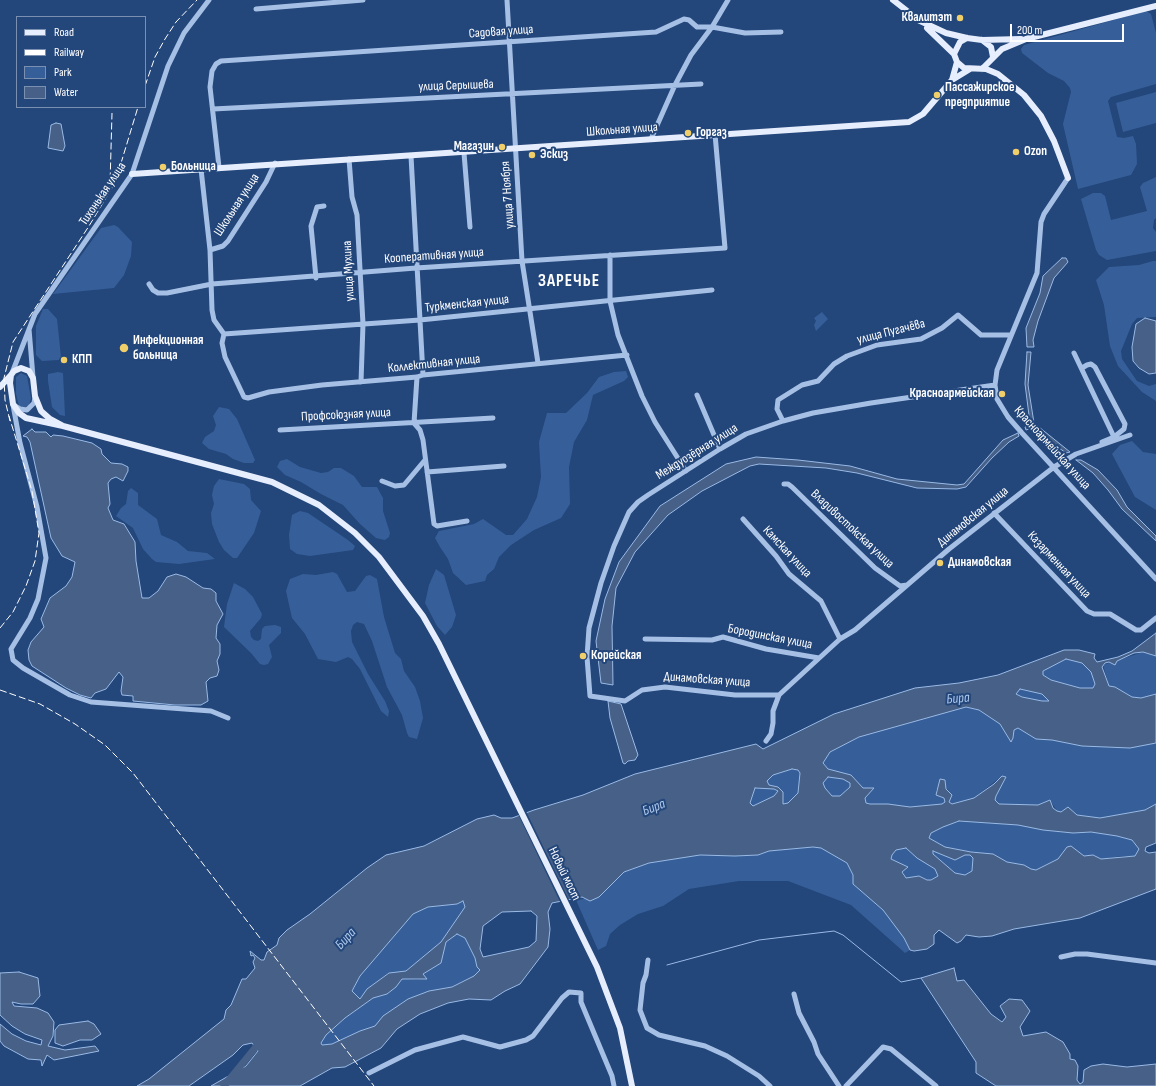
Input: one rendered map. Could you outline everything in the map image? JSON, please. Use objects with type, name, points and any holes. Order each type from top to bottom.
[{"type":"main road","points":[[897,1],[954,54],[957,62],[964,68],[982,69],[998,74],[1024,95],[1041,116],[1054,141],[1068,178]]},
{"type":"main road","points":[[982,69],[1002,49],[1026,39],[1156,6]]},
{"type":"main road","points":[[918,20],[946,33],[968,38],[982,40],[1026,39]]},
{"type":"main road","points":[[954,54],[960,42],[968,38]]},
{"type":"main road","points":[[982,40],[991,47],[998,74]]},
{"type":"main road","points":[[952,80],[957,62]]},
{"type":"main road","points":[[952,80],[970,69]]},
{"type":"main road","name":"Школьная улица","points":[[132,174],[219,167],[516,150],[715,134],[909,122],[923,114],[952,80]]},
{"type":"main road","points":[[0,387],[18,368],[23,368],[29,371],[33,378],[35,396],[44,414],[63,426]]},
{"type":"main road","points":[[12,374],[13,404],[19,413],[26,418],[63,426]]},
{"type":"main road","name":"Новый мост","points":[[63,426],[272,482],[297,493],[338,518],[378,558],[423,616],[512,791],[597,967],[620,1028],[632,1086]]},
{"type":"street","name":"Тихонькая улица","points":[[12,374],[29,326],[46,296],[132,174],[148,130],[168,66],[184,33],[210,0]]},
{"type":"street","points":[[256,9],[363,0]]},
{"type":"street","name":"улица 7 Ноября","points":[[507,0],[522,261],[538,363]]},
{"type":"street","points":[[650,139],[675,85],[701,39],[712,27],[728,0]]},
{"type":"street","name":"Садовая улица","points":[[213,109],[210,87],[212,71],[216,64],[221,61],[656,32],[684,19],[689,20],[697,27],[712,27],[745,33],[782,32]]},
{"type":"street","name":"улица Серышева","points":[[213,109],[701,84]]},
{"type":"street","points":[[213,109],[219,167]]},
{"type":"street","name":"Кооперативная улица","points":[[149,284],[153,290],[158,293],[212,284],[316,278],[416,268],[725,248],[715,134]]},
{"type":"street","points":[[464,152],[470,226]]},
{"type":"street","points":[[411,156],[416,268],[424,375]]},
{"type":"street","name":"улица Мухина","points":[[349,159],[352,197],[357,215],[363,324],[361,382]]},
{"type":"street","name":"Школьная улица","points":[[210,250],[223,246],[228,241],[266,182],[275,164]]},
{"type":"street","name":"Школьная улица","points":[[201,169],[210,250],[212,310],[214,320],[224,334]]},
{"type":"street","points":[[994,384],[997,370],[1010,335],[1037,273],[1040,232],[1044,214],[1068,178]]},
{"type":"street","points":[[316,278],[311,226],[315,210],[317,207],[324,206]]},
{"type":"street","points":[[610,255],[610,301],[614,323],[642,396],[686,472]]},
{"type":"street","name":"Туркменская улица","points":[[224,334],[420,320],[712,290]]},
{"type":"street","name":"улица Пугачёва","points":[[783,421],[777,409],[778,400],[802,385],[818,381],[834,364],[847,356],[877,345],[921,339],[942,328],[958,315],[981,336],[1010,335]]},
{"type":"street","points":[[29,326],[33,378]]},
{"type":"street","name":"Коллективная улица","points":[[224,334],[222,343],[225,357],[244,397],[248,398],[269,392],[538,363],[627,356]]},
{"type":"street","points":[[1074,353],[1114,437]]},
{"type":"street","points":[[1076,454],[1114,437],[1124,430],[1125,424],[1095,367],[1091,364],[1082,368]]},
{"type":"street","points":[[417,377],[414,423],[420,430],[423,440],[434,524],[437,526],[467,521]]},
{"type":"street","name":"Междуозёрная улица","points":[[590,696],[587,657],[589,628],[601,583],[614,546],[633,506],[720,449],[746,434],[783,421],[813,413],[994,384]]},
{"type":"street","name":"Красноармейская улица","points":[[994,384],[997,399],[1008,417],[1156,578]]},
{"type":"street","points":[[697,395],[720,449]]},
{"type":"street","points":[[13,404],[20,410],[28,410],[34,403],[35,396]]},
{"type":"street","points":[[13,404],[20,443],[37,507],[46,558],[38,599],[30,618],[11,649],[13,660],[23,668],[70,695],[91,702],[211,712],[228,718]]},
{"type":"street","name":"Профсоюзная улица","points":[[280,430],[493,418]]},
{"type":"street","points":[[1076,454],[1130,435]]},
{"type":"street","name":"Динамовская улица","points":[[590,696],[625,701],[642,690],[665,687],[735,695],[778,695],[840,639],[855,630],[994,513],[1054,467],[1076,454]]},
{"type":"street","points":[[382,481],[395,486],[404,485],[425,460]]},
{"type":"street","points":[[427,472],[504,466]]},
{"type":"street","name":"Владивостокская улица","points":[[784,484],[788,484],[792,487],[875,568],[900,586],[907,585]]},
{"type":"street","name":"Казарменная улица","points":[[994,513],[1087,611],[1094,614],[1110,614],[1136,630],[1141,630],[1156,618]]},
{"type":"street","name":"Камская улица","points":[[743,519],[776,556],[789,574],[821,601],[840,639]]},
{"type":"street","name":"Бородинская улица","points":[[645,639],[712,640],[723,637],[766,650],[819,658]]},
{"type":"street","points":[[766,742],[773,723],[773,711],[778,695]]},
{"type":"street","points":[[1061,957],[1075,954],[1087,954],[1156,964]]},
{"type":"street","points":[[648,960],[646,975],[643,983],[640,1010],[647,1028],[659,1035],[705,1046],[727,1056],[758,1076],[770,1086]]},
{"type":"street","points":[[369,1073],[415,1050],[463,1037],[500,1047],[526,1040],[533,1036],[562,998],[569,992],[575,992],[581,993],[581,1002],[612,1076],[614,1086]]},
{"type":"street","points":[[794,994],[799,1012],[814,1042],[818,1054],[838,1086]]},
{"type":"street","points":[[846,1086],[883,1047],[891,1049],[936,1086]]},
{"type":"green space","points":[[1146,11],[1151,14],[1156,33],[1156,84],[1111,97],[1108,101],[1117,137],[1124,138],[1133,136],[1136,144],[1137,164],[1131,175],[1078,189],[1063,124],[1071,92],[1070,88],[1064,81],[1048,73],[1022,53],[1021,49],[1024,45]]},
{"type":"green space","points":[[1156,92],[1156,123],[1123,132],[1116,103]]},
{"type":"green space","points":[[1156,177],[1156,218],[1154,220],[1153,228],[1156,232],[1156,251],[1107,260],[1099,255],[1096,250],[1081,199],[1093,193],[1101,193],[1105,196],[1111,220],[1147,211],[1140,187],[1143,183]]},
{"type":"green space","points":[[114,225],[118,227],[132,242],[131,256],[124,275],[114,288],[53,294],[101,228]]},
{"type":"green space","points":[[1156,261],[1156,317],[1137,318],[1132,324],[1121,351],[1122,359],[1137,381],[1149,386],[1156,384],[1156,401],[1142,392],[1118,366],[1110,346],[1104,305],[1096,280],[1109,267],[1139,265]]},
{"type":"green space","points":[[43,309],[48,309],[57,319],[61,357],[59,360],[42,361],[36,355],[36,326]]},
{"type":"green space","points":[[822,312],[828,319],[816,331],[814,325],[816,321],[814,318]]},
{"type":"green space","points":[[626,371],[628,377],[624,381],[593,395],[587,420],[574,442],[569,467],[570,504],[561,518],[534,530],[511,545],[499,557],[494,569],[487,575],[485,581],[466,585],[453,573],[448,559],[435,538],[439,531],[474,524],[483,519],[506,535],[513,535],[527,519],[537,497],[541,477],[539,442],[547,413],[566,413],[587,393],[599,377],[614,372]]},
{"type":"green space","points":[[58,372],[63,373],[65,416],[60,415],[52,407],[48,374]]},
{"type":"green space","points":[[21,373],[27,376],[31,398],[29,405],[24,408],[19,406],[16,394],[16,377]]},
{"type":"green space","points":[[219,407],[229,409],[237,419],[255,460],[253,463],[244,463],[233,459],[226,454],[209,449],[202,443],[205,437],[214,431],[216,425],[213,416]]},
{"type":"green space","points":[[1132,441],[1143,452],[1156,454],[1156,510],[1135,497],[1112,454],[1120,445]]},
{"type":"green space","points":[[287,459],[300,467],[321,473],[328,472],[334,468],[341,468],[354,476],[362,487],[377,487],[383,498],[383,511],[390,533],[389,537],[385,540],[376,538],[360,524],[343,505],[285,475],[277,467],[280,461]]},
{"type":"green space","points":[[219,479],[244,484],[250,489],[251,500],[261,511],[254,533],[237,558],[233,558],[224,550],[212,524],[211,513],[214,504],[212,495],[214,486]]},
{"type":"green space","points":[[131,488],[138,493],[138,505],[157,519],[161,535],[177,542],[188,551],[207,553],[215,559],[179,564],[156,562],[152,559],[143,549],[133,528],[116,516],[121,508],[126,504],[128,491]]},
{"type":"green space","points":[[300,511],[308,513],[348,540],[355,546],[353,550],[310,556],[297,554],[290,549],[289,535],[292,515]]},
{"type":"green space","points":[[436,569],[444,575],[456,615],[452,627],[445,635],[437,626],[425,603],[429,585]]},
{"type":"green space","points":[[333,572],[337,574],[347,592],[355,591],[366,576],[370,575],[377,579],[384,617],[395,653],[401,659],[404,671],[415,687],[420,701],[423,718],[417,739],[409,737],[407,733],[402,715],[387,687],[372,641],[364,624],[357,622],[353,625],[351,631],[352,642],[368,674],[385,701],[389,711],[388,717],[381,711],[360,669],[352,659],[348,657],[336,662],[318,659],[305,634],[292,618],[286,591],[290,579],[303,574],[316,575]]},
{"type":"green space","points":[[234,583],[245,589],[253,597],[262,614],[261,618],[250,631],[251,637],[254,640],[258,641],[261,639],[262,629],[265,626],[275,625],[281,627],[281,633],[269,645],[272,657],[268,664],[260,664],[251,653],[224,627],[227,604]]},
{"type":"green space","points":[[1143,652],[1156,656],[1156,694],[1141,698],[1132,697],[1115,687],[1109,686],[1103,665]]},
{"type":"green space","points":[[1066,659],[1082,663],[1091,672],[1095,684],[1093,688],[1080,688],[1051,680],[1043,675],[1043,671]]},
{"type":"green space","points":[[1020,689],[1042,694],[1049,701],[1022,697],[1016,694],[1016,691]]},
{"type":"green space","points":[[966,707],[979,710],[1000,724],[1011,742],[1014,730],[1018,728],[1036,739],[1052,740],[1082,746],[1130,748],[1156,743],[1156,804],[1145,810],[1100,818],[1077,815],[1068,807],[1061,812],[1057,811],[1050,800],[1038,805],[999,804],[995,800],[1006,777],[1002,776],[974,798],[952,804],[949,802],[952,795],[940,780],[940,784],[936,791],[944,798],[946,802],[942,804],[910,807],[888,804],[870,804],[866,803],[865,798],[873,788],[863,788],[851,775],[828,769],[823,763],[830,752],[859,737]]},
{"type":"green space","points":[[787,770],[798,770],[800,773],[798,793],[788,803],[783,804],[783,792],[778,787],[769,785],[767,781],[773,775]]},
{"type":"green space","points":[[828,777],[843,779],[850,783],[850,787],[840,796],[832,796],[825,788],[823,782]]},
{"type":"green space","points":[[755,788],[774,789],[778,791],[774,796],[753,806],[750,803]]},
{"type":"green space","points":[[959,821],[1018,825],[1043,830],[1073,833],[1091,832],[1117,836],[1132,840],[1139,849],[1136,856],[1101,859],[1093,855],[1084,856],[1071,846],[1058,859],[1036,870],[1024,865],[1007,862],[993,854],[945,847],[929,838],[931,833]]},
{"type":"green space","points":[[813,847],[821,848],[847,863],[853,875],[853,884],[883,910],[904,938],[910,950],[905,953],[851,905],[788,881],[739,881],[689,889],[663,906],[638,914],[620,925],[610,934],[606,946],[598,950],[576,900],[599,897],[624,872],[649,863],[700,855],[758,855],[769,851]]},
{"type":"green space","points":[[906,848],[917,858],[935,869],[938,876],[931,880],[927,880],[919,876],[906,878],[897,862],[891,859],[896,850]]},
{"type":"green space","points":[[934,851],[955,860],[965,855],[970,855],[973,858],[972,871],[965,875],[955,873],[933,854]]},
{"type":"green space","points":[[462,901],[465,907],[441,942],[406,971],[388,973],[367,989],[360,999],[352,991],[360,976],[413,914],[428,907],[457,904]]},
{"type":"green space","points":[[457,934],[465,938],[475,958],[477,967],[481,971],[452,987],[429,991],[408,999],[383,1016],[376,1026],[360,1031],[332,1044],[322,1045],[321,1043],[326,1035],[345,1018],[373,998],[387,994],[396,987],[402,979],[427,979],[422,975],[441,963],[446,942]]},
{"type":"water","points":[[56,123],[61,124],[65,146],[63,151],[48,148],[51,125]]},
{"type":"water","points":[[1062,258],[1066,258],[1068,262],[1054,278],[1038,321],[1033,340],[1034,347],[1027,347],[1026,328],[1040,293],[1043,276]]},
{"type":"water","points":[[1145,318],[1156,321],[1156,373],[1149,374],[1139,368],[1133,361],[1132,347],[1136,324]]},
{"type":"water","points":[[1027,352],[1031,352],[1028,385],[1034,423],[1070,452],[1066,453],[1031,428],[1026,430],[1025,427],[1030,423],[1025,384]]},
{"type":"water","points":[[32,429],[35,432],[46,432],[51,437],[53,435],[63,436],[92,443],[101,449],[102,454],[111,463],[122,464],[128,467],[128,471],[123,481],[116,477],[111,479],[108,483],[110,504],[108,508],[113,520],[124,524],[135,542],[136,561],[142,598],[149,598],[158,591],[167,577],[176,574],[186,577],[203,588],[211,589],[216,593],[216,601],[223,614],[217,625],[216,638],[220,644],[220,654],[217,661],[219,670],[217,676],[210,678],[206,682],[208,701],[201,705],[175,705],[133,701],[133,696],[122,695],[121,691],[123,677],[119,672],[106,689],[95,693],[91,698],[80,695],[66,688],[32,666],[29,660],[28,650],[31,642],[44,627],[41,619],[50,598],[66,586],[72,577],[75,562],[62,556],[51,538],[30,442],[27,437],[23,436]]},
{"type":"water","points":[[1018,433],[1019,436],[1009,442],[992,458],[966,487],[957,489],[917,488],[857,473],[826,468],[759,464],[750,466],[702,491],[668,515],[635,552],[616,588],[612,626],[613,685],[601,683],[596,641],[605,599],[619,562],[660,506],[726,464],[756,457],[798,460],[850,466],[897,479],[957,485],[964,484],[1003,440]]},
{"type":"water","points":[[1076,460],[1081,460],[1098,470],[1117,490],[1127,507],[1156,536],[1156,541],[1122,509],[1093,473]]},
{"type":"water","points":[[1156,633],[1156,656],[1143,652],[1134,653],[1117,661],[1115,665],[1109,662],[1105,663],[1102,667],[1109,686],[1115,687],[1132,697],[1141,698],[1156,694],[1156,743],[1130,748],[1082,746],[1052,740],[1036,739],[1018,728],[1014,730],[1011,742],[1000,724],[979,710],[966,707],[859,737],[830,752],[823,763],[828,769],[851,775],[863,788],[874,788],[865,798],[866,803],[870,804],[888,804],[910,807],[942,804],[945,802],[944,798],[936,795],[940,779],[945,780],[946,789],[952,795],[949,802],[952,804],[974,798],[994,784],[1002,776],[1006,777],[995,800],[999,804],[1038,805],[1050,800],[1053,808],[1057,811],[1061,812],[1068,807],[1077,815],[1100,818],[1145,810],[1156,804],[1156,843],[1146,847],[1145,851],[1149,853],[1156,852],[1156,889],[1080,918],[1014,929],[992,936],[979,937],[966,935],[957,943],[939,930],[934,935],[934,944],[927,949],[914,951],[910,950],[904,938],[883,910],[853,884],[853,875],[847,863],[821,848],[813,847],[769,851],[758,855],[700,855],[649,863],[624,872],[599,897],[590,901],[582,897],[552,903],[548,912],[550,929],[548,947],[520,984],[491,1000],[469,999],[448,1003],[420,1014],[397,1029],[381,1048],[345,1067],[332,1068],[300,1086],[211,1086],[246,1066],[258,1051],[252,1043],[243,1045],[233,1055],[189,1086],[137,1086],[149,1079],[224,1019],[226,1010],[231,1005],[242,979],[246,979],[255,968],[253,962],[255,958],[253,955],[251,956],[250,951],[261,960],[264,960],[267,952],[277,945],[279,938],[287,930],[386,855],[424,846],[477,819],[494,815],[501,818],[512,818],[583,795],[635,774],[756,744],[763,749],[834,714],[915,688],[959,683],[998,675],[1064,650],[1079,650],[1095,654],[1094,658],[1097,662],[1118,657],[1132,651]],"holes":[[[1066,659],[1082,663],[1091,672],[1095,684],[1093,688],[1080,688],[1051,680],[1043,675],[1043,671]],[[1020,689],[1042,694],[1049,701],[1022,697],[1016,694]],[[792,769],[798,770],[800,773],[798,793],[788,803],[783,804],[783,792],[778,787],[769,785],[767,781],[773,775]],[[828,777],[843,779],[850,783],[850,787],[840,796],[832,796],[825,788],[823,783]],[[755,788],[774,789],[778,791],[774,796],[753,806],[750,803]],[[959,821],[1018,825],[1043,830],[1073,833],[1091,832],[1117,836],[1132,840],[1139,849],[1135,856],[1101,859],[1093,855],[1084,856],[1071,846],[1067,847],[1058,859],[1036,870],[1024,865],[1007,862],[993,854],[945,847],[929,838],[931,833]],[[906,848],[917,858],[935,869],[938,876],[931,880],[927,880],[919,876],[906,878],[902,872],[908,867],[891,859],[896,850]],[[933,851],[955,860],[965,855],[970,855],[973,858],[972,871],[965,875],[955,873],[933,854]],[[463,901],[465,907],[441,942],[406,971],[389,973],[367,989],[360,999],[352,991],[360,976],[413,914],[428,907],[457,904]],[[531,911],[537,916],[536,941],[529,947],[483,957],[480,949],[483,926],[502,912]],[[457,934],[465,938],[475,958],[477,967],[480,970],[474,976],[452,987],[429,991],[408,999],[383,1016],[375,1026],[332,1044],[322,1045],[321,1043],[326,1035],[345,1018],[373,998],[387,994],[396,987],[402,979],[427,979],[423,974],[441,963],[446,942]]]},
{"type":"water","points":[[608,701],[621,704],[638,755],[635,760],[628,761],[625,764],[623,763],[610,718]]},
{"type":"water","points":[[954,968],[957,981],[964,980],[991,1014],[1002,1022],[1006,1017],[1000,1006],[1009,999],[1022,1000],[1030,1011],[1020,1027],[1023,1036],[1046,1032],[1063,1042],[1070,1054],[1070,1059],[1075,1060],[1078,1066],[1077,1080],[1080,1084],[1083,1082],[1084,1070],[1091,1066],[1103,1064],[1127,1067],[1156,1064],[1156,1086],[996,1086],[976,1073],[976,1062],[921,978]]},
{"type":"water","points":[[19,972],[38,978],[40,996],[33,1004],[12,1002],[14,1006],[37,1008],[48,1013],[54,1022],[53,1036],[48,1046],[65,1050],[95,1046],[99,1051],[54,1060],[47,1055],[42,1066],[41,1060],[28,1059],[4,1046],[0,1041],[0,1024],[12,1034],[26,1041],[41,1045],[42,1040],[25,1034],[12,1026],[0,1015],[0,973]]},
{"type":"water","points":[[88,1021],[94,1024],[101,1034],[92,1040],[80,1040],[63,1046],[55,1043],[55,1030],[59,1025]]},
{"type":"pier","points":[[526,811],[570,902],[561,904],[518,814]]},
{"type":"waterway","points":[[667,965],[759,940],[834,931],[843,935],[901,982],[921,978]]},
{"type":"waterway","name":"Бира","points":[[224,1086],[260,1042]]},
{"type":"railway","points":[[146,83],[155,57],[165,39],[176,22],[197,0]]},
{"type":"railway","points":[[10,421],[5,400],[4,378],[13,342],[89,226],[115,183],[138,108]]},
{"type":"railway","points":[[108,189],[110,185],[112,113]]},
{"type":"railway","points":[[0,628],[13,612],[26,586],[35,561],[39,533],[32,491],[9,416]]},
{"type":"railway","points":[[0,690],[40,704],[75,724],[105,745],[133,773],[374,1086]]},
{"type":"place","name":"Квалитэт","points":[[960,18]]},
{"type":"place","name":"Пассажирское предприятие","points":[[937,95]]},
{"type":"place","name":"Горгаз","points":[[688,133]]},
{"type":"place","name":"Магазин","points":[[502,147]]},
{"type":"place","name":"Ozon","points":[[1016,152]]},
{"type":"place","name":"Эскиз","points":[[532,155]]},
{"type":"place","name":"Больница","points":[[163,167]]},
{"type":"place","name":"Инфекционная больница","points":[[124,348]]},
{"type":"place","name":"КПП","points":[[64,360]]},
{"type":"place","name":"Красноармейская","points":[[1002,394]]},
{"type":"place","name":"Динамовская","points":[[940,563]]},
{"type":"place","name":"Корейская","points":[[583,656]]},
{"type":"district","name":"ЗАРЕЧЬЕ","points":[[569,282]]}]
